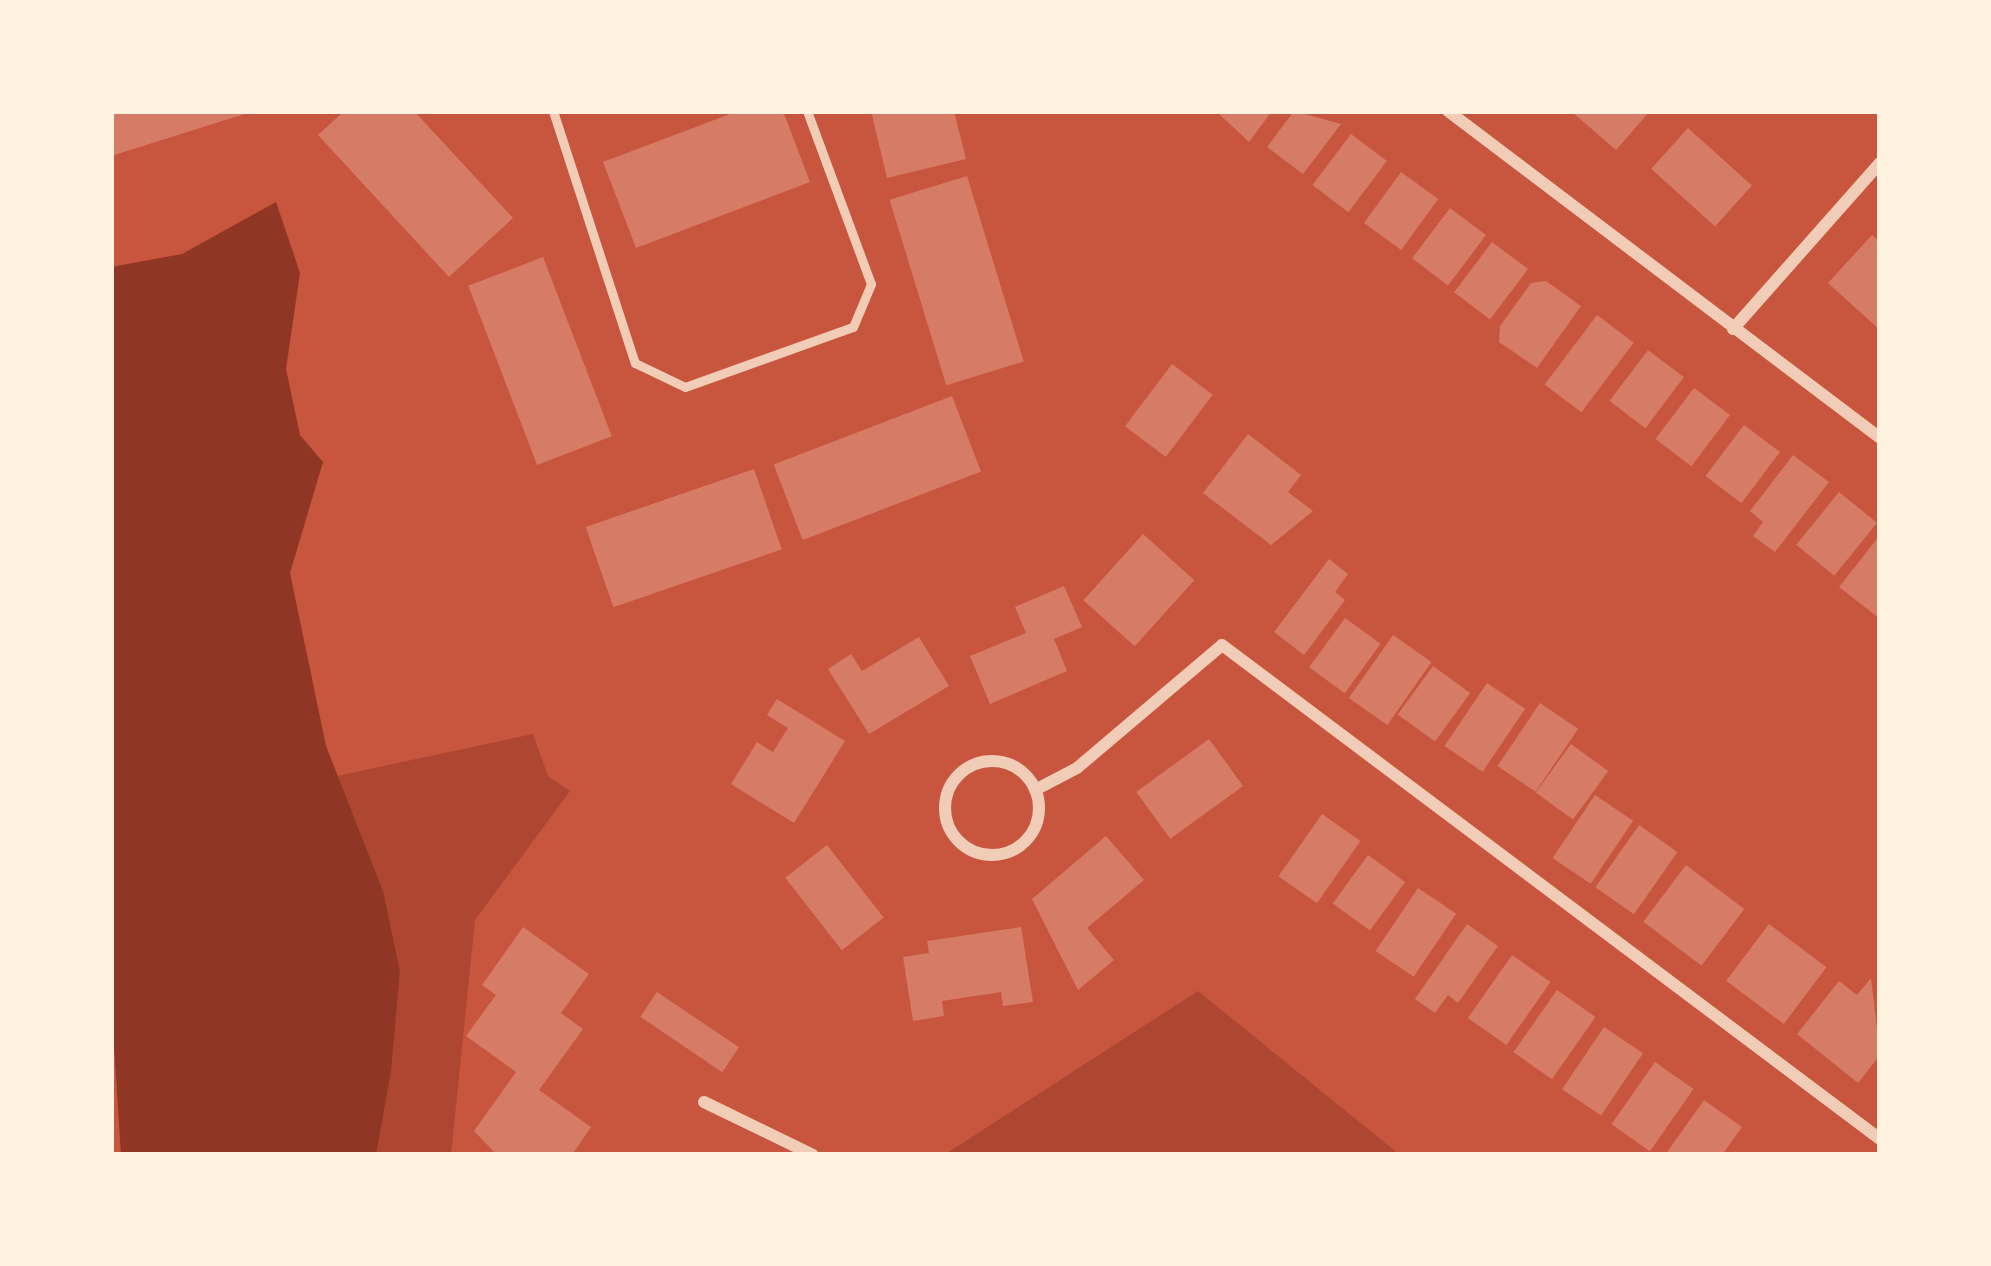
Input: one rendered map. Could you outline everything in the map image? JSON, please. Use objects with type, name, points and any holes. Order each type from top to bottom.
[{"type":"street","points":[[1448,111],[1880,438]]},
{"type":"street","points":[[1733,329],[1880,164]]},
{"type":"street","points":[[1035,790],[1222,645],[1880,1139]]},
{"type":"street","points":[[1005,763],[1035,790],[1038,814],[1016,848],[972,850],[949,827],[950,787],[973,765],[1005,763]]},
{"type":"street","points":[[704,1102],[813,1155]]},
{"type":"lane","points":[[553,111],[635,363],[685,387],[853,327],[872,284],[807,111]]},
{"type":"shaded area","points":[[276,202],[300,273],[286,369],[300,435],[323,462],[290,573],[326,746],[383,891],[400,971],[391,1071],[376,1155],[121,1155],[111,998],[111,267],[182,254]]},
{"type":"shaded area","points":[[533,734],[548,776],[570,791],[475,920],[451,1155],[376,1155],[400,971],[337,776]]},
{"type":"shaded area","points":[[1198,991],[1400,1155],[944,1155]]},
{"type":"building","points":[[111,111],[251,111],[251,112],[111,156]]},
{"type":"building","points":[[344,111],[414,111],[513,218],[449,277],[318,135]]},
{"type":"building","points":[[738,111],[783,111],[810,182],[636,248],[603,162]]},
{"type":"building","points":[[871,111],[954,111],[966,159],[887,178]]},
{"type":"building","points":[[1216,111],[1272,111],[1249,142]]},
{"type":"building","points":[[1294,111],[1341,124],[1303,174],[1267,147]]},
{"type":"building","points":[[1571,111],[1650,111],[1616,150]]},
{"type":"building","points":[[1688,128],[1752,186],[1715,226],[1651,169]]},
{"type":"building","points":[[1351,134],[1387,161],[1348,212],[1312,185]]},
{"type":"building","points":[[1401,172],[1438,199],[1401,250],[1364,223]]},
{"type":"building","points":[[967,176],[1024,362],[946,385],[890,200]]},
{"type":"building","points":[[1450,208],[1486,235],[1448,285],[1412,258]]},
{"type":"building","points":[[1872,235],[1880,242],[1880,330],[1828,283]]},
{"type":"building","points":[[1492,242],[1528,269],[1490,319],[1454,292]]},
{"type":"building","points":[[543,257],[612,436],[537,465],[468,286]]},
{"type":"building","points":[[1546,281],[1581,306],[1537,368],[1499,342],[1500,326],[1531,283]]},
{"type":"building","points":[[1597,315],[1634,343],[1581,412],[1545,384]]},
{"type":"building","points":[[1648,350],[1684,377],[1645,428],[1609,401]]},
{"type":"building","points":[[1172,364],[1213,395],[1166,457],[1125,426]]},
{"type":"building","points":[[1694,388],[1730,415],[1691,466],[1655,439]]},
{"type":"building","points":[[952,396],[981,472],[803,540],[774,464]]},
{"type":"building","points":[[1744,425],[1780,452],[1741,503],[1705,476]]},
{"type":"building","points":[[1248,434],[1301,475],[1288,492],[1313,511],[1271,545],[1203,493]]},
{"type":"building","points":[[1793,455],[1829,482],[1775,552],[1753,536],[1763,522],[1750,511]]},
{"type":"building","points":[[754,469],[782,549],[613,607],[586,527]]},
{"type":"building","points":[[1839,492],[1877,523],[1834,576],[1796,545]]},
{"type":"building","points":[[1143,534],[1194,580],[1135,646],[1083,600]]},
{"type":"building","points":[[1880,535],[1880,619],[1839,587]]},
{"type":"building","points":[[1329,559],[1348,574],[1335,592],[1345,600],[1304,655],[1274,632]]},
{"type":"building","points":[[1064,586],[1082,627],[1054,639],[1067,671],[990,704],[970,656],[1026,633],[1015,607]]},
{"type":"building","points":[[1345,618],[1381,644],[1345,693],[1309,667]]},
{"type":"building","points":[[1393,635],[1432,662],[1387,725],[1349,698]]},
{"type":"building","points":[[919,637],[949,686],[869,734],[828,669],[851,654],[862,671]]},
{"type":"building","points":[[1433,666],[1470,693],[1435,742],[1398,715]]},
{"type":"building","points":[[1487,683],[1525,709],[1483,772],[1445,746]]},
{"type":"building","points":[[777,699],[845,741],[794,823],[731,784],[757,742],[773,752],[788,728],[767,715]]},
{"type":"building","points":[[1540,703],[1578,729],[1536,792],[1498,766]]},
{"type":"building","points":[[1209,739],[1243,786],[1170,839],[1136,792]]},
{"type":"building","points":[[1571,744],[1608,771],[1573,820],[1536,793]]},
{"type":"building","points":[[1595,795],[1633,821],[1591,884],[1553,858]]},
{"type":"building","points":[[1322,814],[1361,841],[1317,903],[1278,876]]},
{"type":"building","points":[[1639,825],[1678,852],[1634,914],[1595,887]]},
{"type":"building","points":[[1106,836],[1144,880],[1087,928],[1114,960],[1078,990],[1032,899]]},
{"type":"building","points":[[827,845],[884,917],[842,950],[785,878]]},
{"type":"building","points":[[1368,855],[1405,882],[1370,931],[1333,904]]},
{"type":"building","points":[[1686,865],[1744,909],[1702,966],[1643,922]]},
{"type":"building","points":[[1418,888],[1456,914],[1414,977],[1376,951]]},
{"type":"building","points":[[1467,924],[1498,946],[1458,1003],[1448,995],[1435,1013],[1415,999]]},
{"type":"building","points":[[1769,924],[1827,967],[1784,1024],[1726,981]]},
{"type":"building","points":[[523,927],[589,974],[561,1013],[583,1029],[539,1090],[591,1127],[572,1155],[497,1155],[474,1131],[516,1072],[466,1036],[496,995],[482,985]]},
{"type":"building","points":[[1021,927],[1033,1002],[1003,1006],[1001,992],[942,1001],[944,1016],[913,1021],[903,957],[929,953],[927,941]]},
{"type":"building","points":[[1512,955],[1551,982],[1506,1045],[1468,1018]]},
{"type":"building","points":[[1871,978],[1880,1055],[1858,1083],[1797,1034],[1839,981],[1857,995]]},
{"type":"building","points":[[1557,990],[1596,1017],[1552,1079],[1513,1052]]},
{"type":"building","points":[[657,992],[739,1047],[722,1072],[640,1017]]},
{"type":"building","points":[[1604,1027],[1643,1053],[1601,1115],[1562,1089]]},
{"type":"building","points":[[1655,1062],[1694,1089],[1650,1151],[1611,1124]]},
{"type":"building","points":[[1704,1100],[1742,1127],[1722,1155],[1665,1155]]}]
